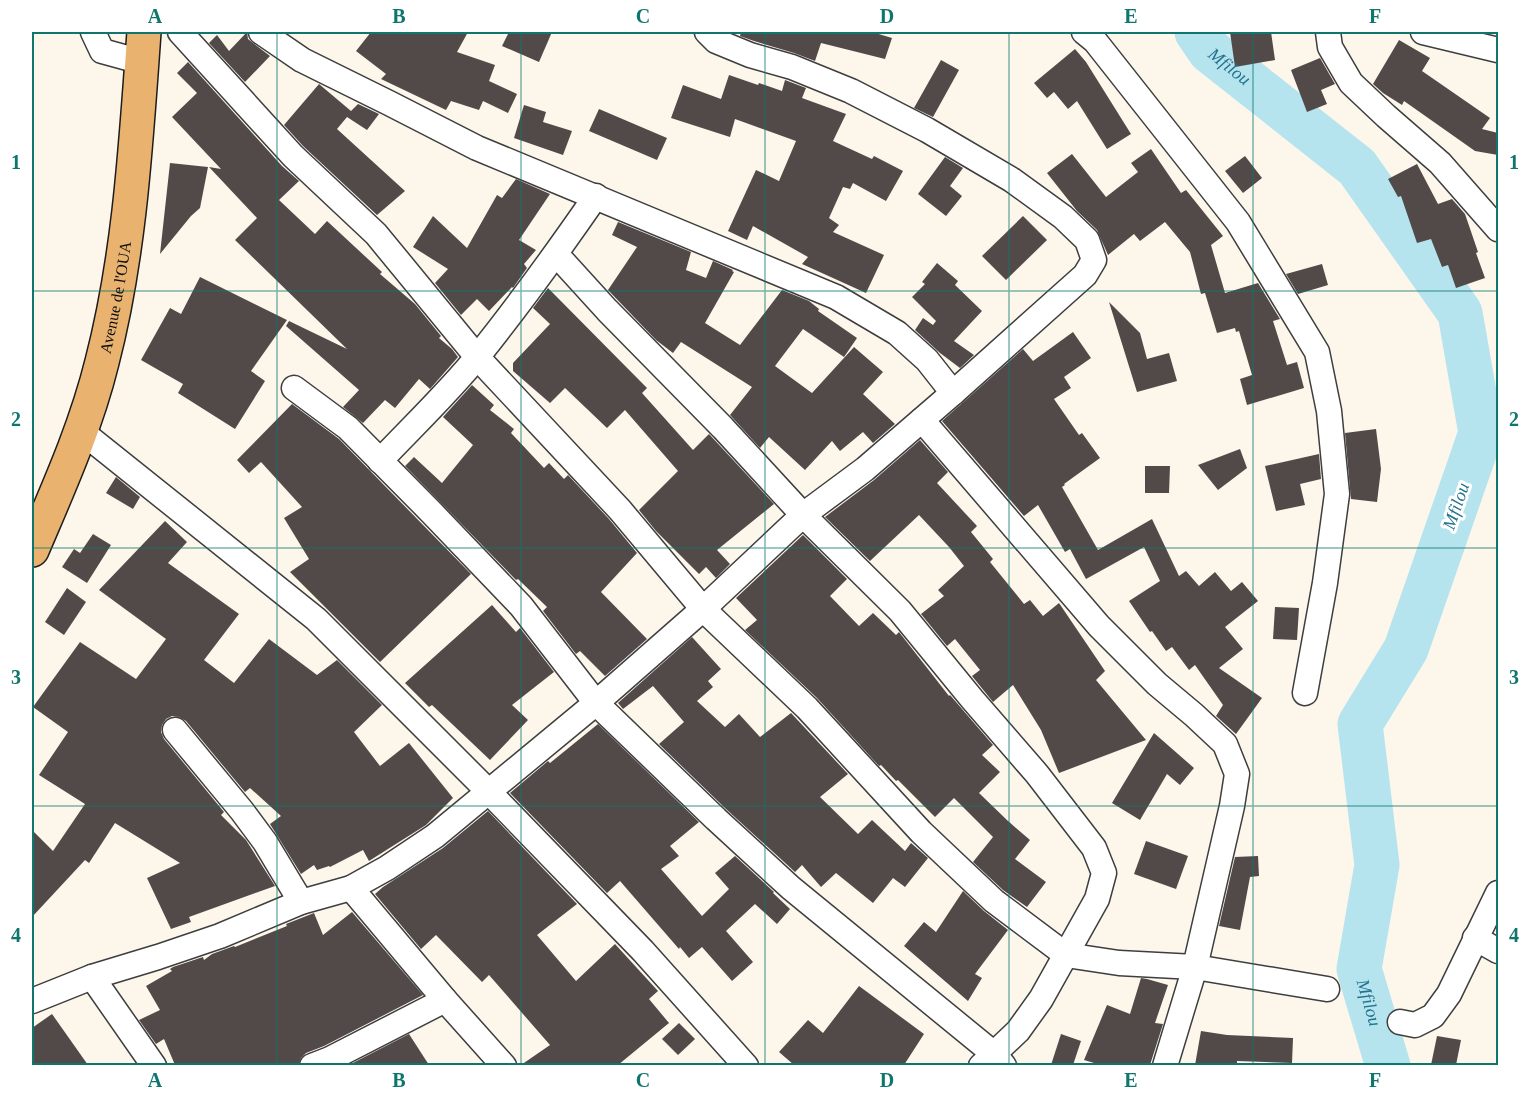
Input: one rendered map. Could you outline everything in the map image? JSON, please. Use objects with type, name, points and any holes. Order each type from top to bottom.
[{"type":"main road","name":"Avenue de l'OUA","points":[[32,550],[81,431],[102,363],[124,250],[143,47]]},
{"type":"street","points":[[93,32],[102,51],[143,47]]},
{"type":"street","points":[[180,32],[293,156],[376,234],[477,357],[620,510],[703,609],[807,708],[929,840],[994,901],[1066,955],[1119,963],[1195,967],[1327,989]]},
{"type":"street","points":[[261,32],[302,60],[477,148],[836,297],[897,333],[927,360],[953,393]]},
{"type":"street","points":[[32,1001],[93,977],[220,936],[301,902],[351,888],[387,868],[435,836],[596,703],[703,609],[803,515],[865,469],[1085,275],[1094,260],[1087,240],[1063,217],[1012,180],[927,130],[851,91],[792,67],[750,55],[716,41],[707,32]]},
{"type":"street","points":[[1084,32],[1095,41],[1238,222],[1317,352],[1329,411],[1337,494],[1305,693]]},
{"type":"street","points":[[1328,32],[1330,47],[1351,83],[1440,163],[1498,229]]},
{"type":"street","points":[[1423,32],[1498,50]]},
{"type":"street","points":[[380,460],[477,357],[556,254],[596,196]]},
{"type":"street","points":[[294,388],[348,428],[380,460],[521,606],[596,703],[716,819],[791,888],[993,1062],[1041,999],[1097,899],[1104,873],[1094,848],[1037,774],[972,699],[900,610],[803,515],[556,254]]},
{"type":"street","points":[[922,420],[1099,626],[1156,684],[1225,744],[1238,774],[1195,967],[1166,1065]]},
{"type":"street","points":[[81,431],[316,620],[488,791],[643,951],[746,1065]]},
{"type":"street","points":[[175,730],[259,834],[301,902]]},
{"type":"street","points":[[351,888],[445,1000],[504,1065]]},
{"type":"street","points":[[1400,1022],[1415,1025],[1433,1016],[1449,994],[1498,893]]},
{"type":"street","points":[[1475,938],[1498,951]]},
{"type":"street","points":[[93,977],[154,1065]]},
{"type":"street","points":[[312,1065],[330,1059],[445,1000]]},
{"type":"building","points":[[247,32],[248,39],[270,56],[245,82],[209,43],[217,35],[229,51]]},
{"type":"building","points":[[371,32],[468,32],[457,52],[495,65],[489,81],[517,94],[508,113],[483,101],[479,110],[451,101],[446,110],[381,79],[386,74],[356,51]]},
{"type":"building","points":[[509,32],[552,32],[539,62],[502,46]]},
{"type":"building","points":[[741,32],[872,32],[892,38],[885,59],[821,43],[815,61],[740,36]]},
{"type":"building","points":[[1230,32],[1271,32],[1275,60],[1235,67]]},
{"type":"building","points":[[1399,40],[1430,58],[1422,71],[1490,118],[1482,129],[1498,133],[1498,155],[1475,151],[1404,101],[1402,105],[1373,84]]},
{"type":"building","points":[[1075,49],[1086,62],[1131,134],[1107,149],[1077,101],[1068,109],[1054,92],[1047,98],[1034,83]]},
{"type":"building","points":[[1320,58],[1335,84],[1321,90],[1327,104],[1307,112],[1291,70]]},
{"type":"building","points":[[941,60],[959,70],[933,117],[914,108]]},
{"type":"building","points":[[188,62],[282,166],[299,181],[279,200],[315,234],[327,221],[382,272],[380,274],[415,304],[441,336],[439,338],[458,357],[430,389],[419,379],[395,408],[385,400],[363,423],[343,407],[359,390],[286,326],[289,321],[347,349],[235,240],[257,218],[209,167],[221,169],[172,117],[197,93],[177,73]]},
{"type":"building","points":[[729,75],[782,91],[785,80],[806,88],[802,98],[846,114],[833,141],[872,159],[874,156],[903,171],[886,201],[853,183],[850,189],[843,187],[829,218],[839,225],[833,232],[884,255],[866,293],[802,264],[808,257],[753,226],[747,240],[728,231],[756,170],[779,181],[796,141],[735,119],[730,137],[671,118],[683,85],[721,99]]},
{"type":"building","points":[[319,84],[351,111],[358,104],[379,114],[367,130],[347,117],[337,129],[405,191],[377,215],[303,146],[284,125]]},
{"type":"building","points":[[524,105],[546,112],[543,122],[572,131],[563,155],[514,138]]},
{"type":"building","points":[[599,109],[667,138],[657,160],[589,131]]},
{"type":"building","points":[[1151,149],[1181,193],[1186,190],[1223,236],[1211,245],[1225,293],[1258,283],[1280,319],[1273,321],[1287,365],[1297,362],[1304,388],[1247,405],[1240,379],[1252,375],[1239,331],[1236,332],[1235,328],[1217,333],[1205,293],[1201,294],[1190,252],[1165,222],[1140,241],[1134,234],[1108,255],[1097,230],[1077,211],[1047,173],[1072,154],[1106,197],[1138,172],[1131,163]]},
{"type":"building","points":[[1245,156],[1262,178],[1243,193],[1225,171]]},
{"type":"building","points":[[945,157],[963,168],[950,186],[962,196],[946,216],[918,194]]},
{"type":"building","points":[[170,163],[208,167],[200,208],[160,254]]},
{"type":"building","points":[[1417,164],[1438,204],[1452,199],[1465,214],[1485,278],[1456,288],[1448,265],[1442,267],[1431,239],[1417,243],[1401,196],[1398,197],[1388,179]]},
{"type":"building","points":[[516,179],[550,194],[519,240],[536,250],[524,264],[527,268],[513,288],[489,311],[477,299],[461,315],[435,283],[448,269],[413,247],[433,216],[467,248],[497,195],[502,198]]},
{"type":"building","points":[[1023,216],[1047,240],[1006,280],[982,256]]},
{"type":"building","points":[[618,222],[691,252],[686,270],[706,278],[713,261],[733,270],[734,272],[705,323],[740,345],[782,290],[809,301],[819,309],[818,311],[857,338],[844,357],[803,329],[775,366],[812,393],[854,347],[883,372],[863,394],[895,424],[873,443],[863,432],[840,451],[832,441],[805,470],[769,437],[760,448],[730,415],[752,387],[681,342],[673,353],[656,340],[608,290],[637,247],[612,235]]},
{"type":"building","points":[[937,263],[958,281],[955,285],[982,311],[954,341],[974,355],[960,368],[915,330],[923,318],[933,325],[936,321],[912,297],[925,284],[922,282]]},
{"type":"building","points":[[1322,264],[1328,285],[1298,294],[1286,274]]},
{"type":"building","points":[[200,277],[287,320],[251,371],[265,381],[235,429],[178,393],[183,384],[141,360],[170,308],[181,314]]},
{"type":"building","points":[[548,288],[647,388],[642,393],[693,450],[709,434],[774,504],[717,550],[730,564],[716,578],[706,567],[699,574],[656,531],[639,510],[678,471],[625,410],[607,428],[565,388],[550,403],[513,371],[513,363],[550,324],[533,308]]},
{"type":"building","points":[[1109,302],[1140,333],[1147,359],[1169,353],[1177,381],[1137,392]]},
{"type":"building","points":[[1073,332],[1091,358],[1064,377],[1071,388],[1054,399],[1079,435],[1082,433],[1100,458],[1062,487],[1098,550],[1152,519],[1179,576],[1186,571],[1199,586],[1215,572],[1231,591],[1242,582],[1258,601],[1225,627],[1243,649],[1219,668],[1262,698],[1236,734],[1216,716],[1223,705],[1195,665],[1189,670],[1172,647],[1166,651],[1129,601],[1160,581],[1144,547],[1086,579],[1070,549],[1065,552],[1038,505],[1024,516],[942,421],[1023,349],[1033,361]]},
{"type":"building","points":[[472,385],[494,405],[490,410],[514,429],[511,433],[544,468],[549,463],[564,479],[568,475],[637,553],[601,592],[647,639],[605,676],[580,651],[576,654],[543,611],[547,607],[518,579],[516,580],[405,466],[414,457],[442,483],[473,445],[443,417]]},
{"type":"building","points":[[292,404],[339,439],[471,574],[380,662],[290,572],[309,559],[284,518],[302,507],[261,462],[249,473],[237,460]]},
{"type":"building","points":[[1376,429],[1381,469],[1377,502],[1351,499],[1345,433]]},
{"type":"building","points":[[920,440],[948,472],[937,483],[977,526],[971,532],[993,559],[990,562],[1024,604],[1030,600],[1043,616],[1059,603],[1105,671],[1096,680],[1146,740],[1059,773],[1041,730],[1013,685],[993,702],[972,676],[980,670],[955,639],[947,646],[921,614],[944,596],[938,590],[964,566],[949,547],[919,515],[870,561],[825,517],[874,480]]},
{"type":"building","points":[[1240,449],[1247,468],[1218,490],[1198,465]]},
{"type":"building","points":[[1319,454],[1321,479],[1300,484],[1305,505],[1276,511],[1265,466]]},
{"type":"building","points":[[1145,466],[1170,466],[1169,493],[1145,493]]},
{"type":"building","points":[[116,477],[140,497],[133,509],[106,493]]},
{"type":"building","points":[[165,521],[187,542],[168,563],[239,614],[204,660],[234,683],[269,639],[317,675],[337,660],[382,705],[354,732],[380,766],[409,743],[453,798],[426,825],[369,861],[363,850],[330,867],[317,870],[314,865],[301,874],[270,824],[281,816],[250,788],[245,792],[186,721],[172,716],[162,725],[161,732],[164,739],[224,812],[221,815],[246,840],[275,886],[189,917],[191,922],[171,929],[147,878],[180,863],[115,823],[89,863],[85,860],[32,917],[32,830],[53,851],[85,804],[39,775],[68,732],[33,707],[80,642],[136,679],[166,639],[99,590]]},
{"type":"building","points":[[93,534],[111,545],[87,583],[62,567],[74,549],[80,553]]},
{"type":"building","points":[[803,535],[847,579],[830,596],[859,626],[873,613],[896,635],[899,632],[949,696],[993,745],[982,755],[1000,772],[979,793],[1030,840],[1015,859],[1046,882],[1027,907],[1003,890],[973,862],[993,837],[954,798],[935,817],[898,780],[896,781],[881,765],[879,766],[817,698],[745,630],[757,620],[736,598]]},
{"type":"building","points":[[67,588],[86,602],[64,635],[45,622]]},
{"type":"building","points":[[492,605],[516,632],[520,628],[554,672],[512,705],[528,720],[490,760],[432,705],[429,707],[405,683]]},
{"type":"building","points":[[1275,607],[1299,608],[1297,640],[1273,639]]},
{"type":"building","points":[[692,637],[721,669],[708,681],[713,687],[697,701],[725,727],[739,714],[760,737],[791,713],[848,774],[820,797],[858,834],[872,820],[905,851],[911,843],[928,858],[905,887],[893,878],[873,903],[836,873],[821,887],[802,865],[795,872],[659,744],[684,722],[653,686],[623,709],[618,703]]},
{"type":"building","points":[[598,724],[699,822],[670,846],[679,856],[661,869],[702,916],[729,889],[715,873],[735,856],[790,909],[777,924],[755,904],[726,931],[753,962],[732,981],[702,947],[689,958],[620,881],[607,893],[510,793]]},
{"type":"building","points":[[1154,733],[1194,768],[1180,785],[1167,774],[1140,820],[1112,803]]},
{"type":"building","points":[[488,811],[577,904],[537,935],[576,981],[615,944],[658,991],[649,999],[669,1023],[618,1065],[521,1065],[550,1045],[489,975],[482,982],[436,935],[421,949],[375,894],[443,848]]},
{"type":"building","points":[[1146,841],[1188,856],[1176,889],[1134,874]]},
{"type":"building","points":[[1258,856],[1259,876],[1250,877],[1240,930],[1219,926],[1235,857]]},
{"type":"building","points":[[963,891],[1008,930],[975,974],[982,978],[968,1001],[904,946],[924,922],[936,932]]},
{"type":"building","points":[[352,912],[423,995],[306,1053],[298,1065],[175,1065],[164,1039],[156,1044],[139,1020],[160,1010],[146,986],[172,971],[170,969],[173,967],[203,957],[204,960],[212,954],[235,947],[314,913],[323,935]]},
{"type":"building","points":[[1141,978],[1168,985],[1155,1023],[1163,1024],[1150,1065],[1101,1065],[1084,1060],[1107,1005],[1130,1014]]},
{"type":"building","points":[[859,986],[924,1034],[904,1065],[794,1065],[779,1052],[808,1020],[823,1033]]},
{"type":"building","points":[[52,1014],[88,1065],[32,1065],[32,1028]]},
{"type":"building","points":[[679,1023],[695,1039],[678,1055],[662,1039]]},
{"type":"building","points":[[1201,1031],[1227,1035],[1293,1038],[1292,1063],[1237,1061],[1237,1065],[1195,1065]]},
{"type":"building","points":[[409,1034],[429,1065],[349,1065]]},
{"type":"building","points":[[1061,1034],[1081,1041],[1073,1065],[1051,1065]]},
{"type":"building","points":[[1437,1036],[1461,1040],[1456,1065],[1431,1065]]},
{"type":"waterway","name":"Mfilou","points":[[1197,32],[1210,51],[1357,167],[1460,313],[1481,433],[1406,649],[1360,724],[1377,865],[1359,969],[1388,1066]]}]
